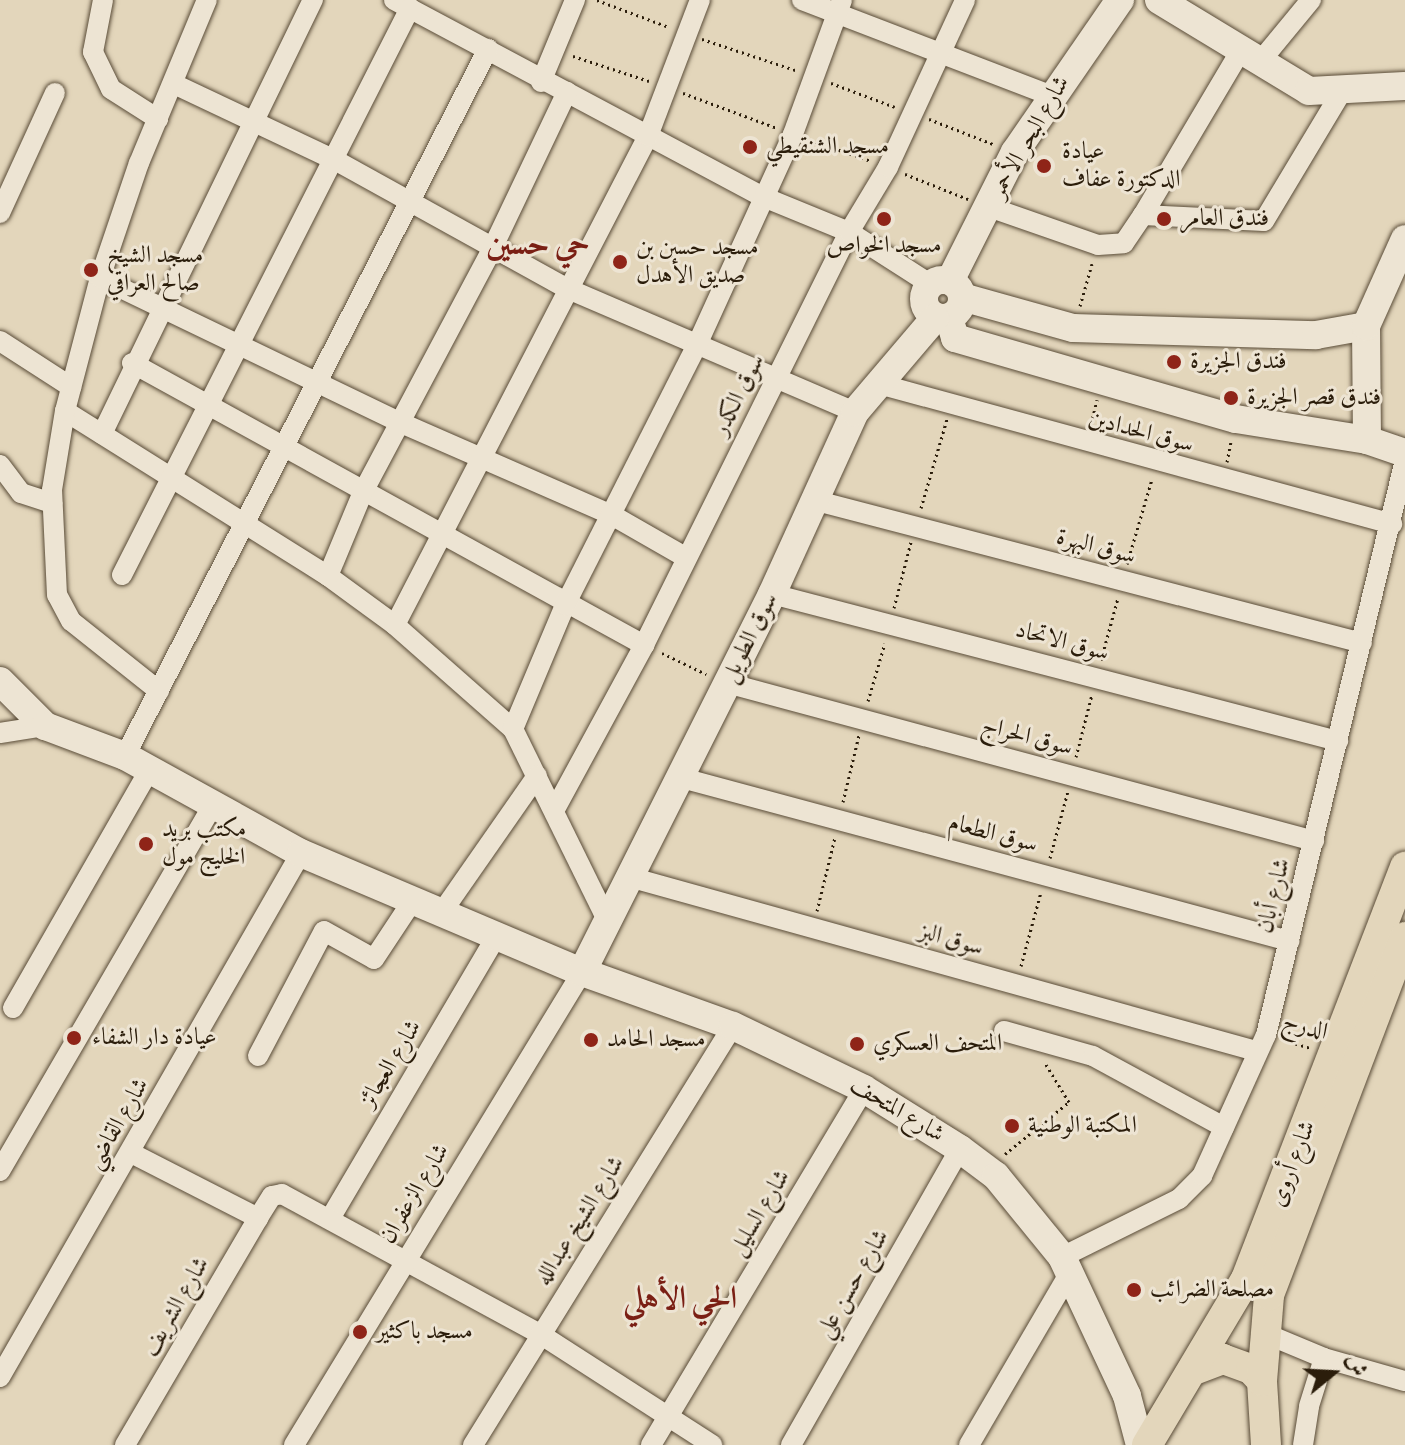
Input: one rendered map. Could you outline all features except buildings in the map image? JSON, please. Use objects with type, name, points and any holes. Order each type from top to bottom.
[{"type":"main road","name":"شارع أروى","points":[[1147,1445],[1194,1370],[1265,1236],[1405,867]]},
{"type":"main road","name":"شارع أروى","points":[[1266,1445],[1262,1381],[1264,1333],[1283,1255],[1405,937]]},
{"type":"main road","points":[[1194,1370],[1223,1359],[1238,1362],[1262,1381]]},
{"type":"street","points":[[103,0],[93,52],[111,89],[158,119]]},
{"type":"street","points":[[159,691],[71,621],[57,595],[52,567],[52,503],[65,411],[100,278],[158,119],[207,0]]},
{"type":"street","points":[[102,434],[132,363],[313,0]]},
{"type":"street","points":[[541,82],[575,0]]},
{"type":"street","points":[[395,625],[648,136],[669,88],[700,0]]},
{"type":"street","points":[[802,0],[839,6],[1050,95]]},
{"type":"street","name":"سوق الكدر","points":[[554,811],[644,645],[685,557],[849,232],[888,167],[939,50],[965,0]]},
{"type":"street","name":"شارع البحر الأحمر","points":[[945,300],[989,207],[1050,95],[1120,0]]},
{"type":"street","points":[[1159,0],[1249,58],[1309,91],[1405,86]]},
{"type":"street","points":[[989,207],[1098,245],[1124,243],[1249,58],[1311,0]]},
{"type":"street","points":[[122,575],[335,160],[402,4],[488,49],[541,82],[567,92],[761,196],[849,232],[945,300],[1073,328],[1103,330],[1316,335],[1366,326]]},
{"type":"street","points":[[513,729],[565,605],[696,347],[761,196],[793,134],[839,6]]},
{"type":"street","points":[[125,756],[488,49]]},
{"type":"street","points":[[174,84],[335,160],[568,289],[696,347],[855,412]]},
{"type":"street","points":[[1143,215],[1264,221],[1342,91]]},
{"type":"street","points":[[328,576],[363,492],[493,247],[567,92]]},
{"type":"street","points":[[0,213],[55,93]]},
{"type":"street","points":[[1367,440],[1366,326],[1405,239]]},
{"type":"street","points":[[100,278],[399,422],[610,514],[685,557]]},
{"type":"street","points":[[945,300],[955,338],[1236,419],[1367,440],[1405,453]]},
{"type":"street","name":"سوق الطويل","points":[[582,972],[633,878],[772,594],[855,412],[945,300]]},
{"type":"street","points":[[1096,379],[1103,330]]},
{"type":"street","points":[[0,341],[71,387]]},
{"type":"street","points":[[132,363],[565,605],[644,645]]},
{"type":"street","name":"سوق الحدادين","points":[[879,384],[1086,444],[1392,524]]},
{"type":"street","points":[[65,411],[328,576],[395,625],[513,729],[609,924]]},
{"type":"street","name":"شارع أبان","points":[[1066,1264],[1179,1199],[1202,1176],[1261,1043],[1314,841],[1405,460]]},
{"type":"street","points":[[0,465],[30,500],[52,503]]},
{"type":"street","name":"سوق البهرة","points":[[817,501],[1362,643]]},
{"type":"street","name":"سوق الاتحاد","points":[[772,594],[1338,741]]},
{"type":"street","points":[[0,681],[45,726]]},
{"type":"street","name":"سوق الحراج","points":[[727,683],[1314,841]]},
{"type":"street","points":[[0,733],[45,726]]},
{"type":"street","name":"شارع المتحف","points":[[45,726],[125,756],[301,853],[582,972],[733,1026],[864,1089],[960,1149],[986,1168],[1066,1264],[1114,1367],[1140,1445]]},
{"type":"street","points":[[13,1008],[150,769]]},
{"type":"street","points":[[442,912],[537,776]]},
{"type":"street","name":"سوق الطعام","points":[[682,778],[1289,941]]},
{"type":"street","points":[[0,1171],[214,803]]},
{"type":"street","name":"شارع القاضي","points":[[0,1377],[301,853]]},
{"type":"street","name":"سوق البز","points":[[633,878],[1016,985],[1261,1043]]},
{"type":"street","points":[[258,1056],[324,931],[374,959],[413,900]]},
{"type":"street","name":"شارع العجائز","points":[[331,1217],[496,937]]},
{"type":"street","name":"شارع الزعفران","points":[[294,1445],[582,972]]},
{"type":"street","name":"شارع الشيخ عبدالله","points":[[473,1445],[733,1026]]},
{"type":"street","points":[[1004,1031],[1093,1056],[1224,1127]]},
{"type":"street","name":"شارع السليل","points":[[651,1445],[864,1089]]},
{"type":"street","name":"شارع حسن علي","points":[[791,1445],[960,1149]]},
{"type":"street","points":[[131,1153],[258,1218]]},
{"type":"street","name":"شارع الشريف","points":[[125,1445],[272,1196],[282,1194],[331,1217]]},
{"type":"street","points":[[331,1217],[403,1263],[540,1334],[712,1445]]},
{"type":"street","points":[[969,1445],[1066,1264]]},
{"type":"street","points":[[1264,1333],[1324,1358],[1405,1381]]},
{"type":"street","points":[[1303,1445],[1309,1406],[1324,1358]]},
{"type":"street","name":"شارع المتحف","points":[[1114,1367],[1130,1385],[1172,1406]]},
{"type":"path","points":[[554,49],[888,167],[989,207]]},
{"type":"path","points":[[1073,328],[1098,245]]},
{"type":"path","points":[[1086,444],[1096,379]]},
{"type":"path","points":[[813,929],[863,719],[915,526],[952,404]]},
{"type":"path","points":[[1223,480],[1236,419]]},
{"type":"path","points":[[1016,985],[1122,581],[1157,463]]},
{"type":"path","points":[[644,645],[727,683]]},
{"type":"path","name":"الدرج","points":[[1261,1043],[1334,1054]]},
{"type":"path","points":[[986,1168],[1069,1102],[1049,1067],[1038,1058]]},
{"type":"place","name":"مسجد الشنقيطي","points":[[750,147]]},
{"type":"place","name":"عيادة الدكتورة عفاف","points":[[1044,166]]},
{"type":"place","name":"مسجد الخواص","points":[[884,219]]},
{"type":"place","name":"فندق العامر","points":[[1164,219]]},
{"type":"place","name":"مسجد حسين بن صديق الأهدل","points":[[620,262]]},
{"type":"place","name":"مسجد الشيخ صالح العراقي","points":[[91,270]]},
{"type":"place","name":"فندق الجزيرة","points":[[1174,362]]},
{"type":"place","name":"فندق قصر الجزيرة","points":[[1231,398]]},
{"type":"place","name":"مكتب بريد الخليج مول","points":[[146,844]]},
{"type":"place","name":"عيادة دار الشفاء","points":[[74,1038]]},
{"type":"place","name":"مسجد الحامد","points":[[591,1040]]},
{"type":"place","name":"المتحف العسكري","points":[[857,1044]]},
{"type":"place","name":"المكتبة الوطنية","points":[[1012,1126]]},
{"type":"place","name":"مصلحة الضرائب","points":[[1134,1290]]},
{"type":"place","name":"مسجد باكثير","points":[[360,1332]]},
{"type":"district","name":"حي حسين","points":[[538,244]]},
{"type":"district","name":"الحي الأهلي","points":[[680,1298]]}]
